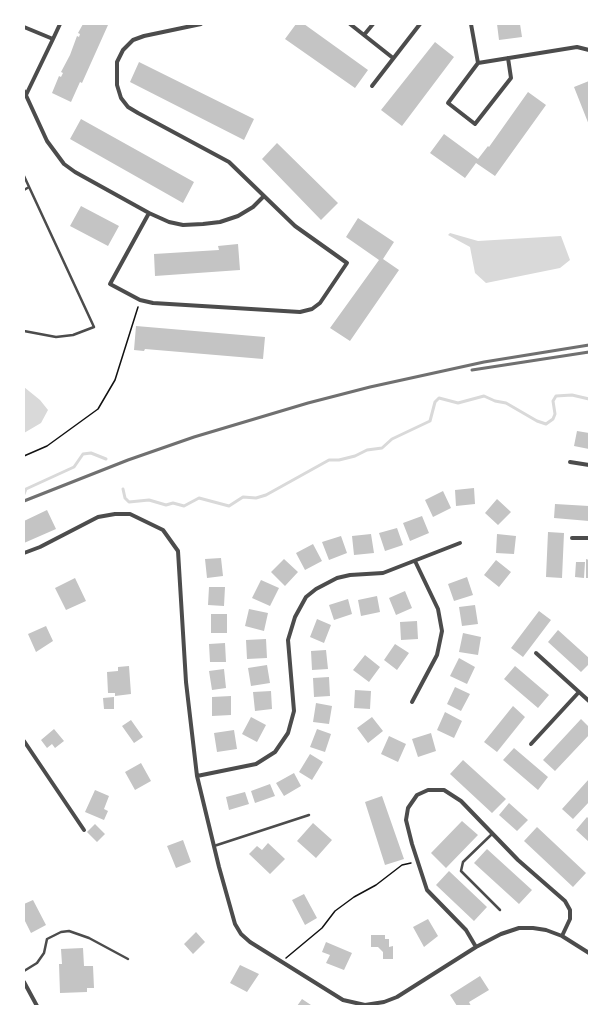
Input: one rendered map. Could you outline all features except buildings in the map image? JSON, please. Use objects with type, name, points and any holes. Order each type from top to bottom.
[{"type":"street","points":[[60,24],[25,93],[47,141],[64,164],[75,172],[149,213],[169,222],[183,225],[220,222],[238,216],[253,207],[264,196]]},
{"type":"street","points":[[149,213],[110,284],[140,300],[153,303],[300,312],[312,309],[316,306],[346,263],[295,226],[248,178],[229,162],[138,113],[128,107],[121,98],[117,85],[118,62],[123,50],[133,40],[144,36],[201,24]]},
{"type":"street","points":[[350,24],[393,58]]},
{"type":"street","points":[[364,35],[373,24]]},
{"type":"street","points":[[372,86],[420,24]]},
{"type":"street","points":[[471,24],[478,63]]},
{"type":"street","points":[[24,27],[53,39]]},
{"type":"street","points":[[508,58],[510,78],[476,124],[448,103],[478,63],[508,58],[577,47],[589,50]]},
{"type":"street","points":[[570,462],[589,465]]},
{"type":"street","points":[[24,553],[40,547],[98,517],[114,514],[130,514],[163,530],[178,551],[186,682],[197,776],[214,846],[236,924],[241,934],[250,942],[343,1000],[365,1005],[384,1002],[397,997],[476,947],[501,934],[519,928],[533,928],[562,936],[589,953]]},
{"type":"street","points":[[572,538],[589,538]]},
{"type":"street","points":[[197,776],[256,764],[275,752],[288,733],[294,711],[288,640],[295,617],[306,597],[316,589],[337,578],[350,575],[384,573],[460,543]]},
{"type":"street","points":[[412,702],[437,654],[442,631],[438,609],[415,561]]},
{"type":"street","points":[[536,653],[589,701]]},
{"type":"street","points":[[531,744],[579,692]]},
{"type":"street","points":[[24,741],[84,830]]},
{"type":"street","points":[[476,947],[466,930],[427,890],[406,820],[408,808],[417,795],[428,790],[444,790],[461,801],[518,860],[565,901],[570,910],[570,919],[562,936]]},
{"type":"street","points":[[24,982],[38,1006]]},
{"type":"lane","points":[[24,176],[94,327],[73,336],[56,337],[24,331]]},
{"type":"lane","points":[[24,190],[29,187]]},
{"type":"lane","points":[[214,846],[309,816]]},
{"type":"lane","points":[[492,834],[464,862],[461,871],[500,910]]},
{"type":"lane","points":[[24,971],[37,963],[44,953],[48,939],[60,932],[69,931],[89,938],[128,959]]},
{"type":"path","points":[[24,456],[47,446],[98,409],[115,380],[140,300]]},
{"type":"path","points":[[282,962],[322,928],[335,911],[354,897],[376,885],[402,865],[418,860]]},
{"type":"shaded area","points":[[450,233],[478,241],[561,236],[570,260],[560,268],[486,283],[475,273],[470,247],[448,235]]},
{"type":"shaded area","points":[[24,387],[40,400],[48,410],[41,423],[24,433]]},
{"type":"waterway","points":[[123,489],[125,498],[129,502],[149,500],[166,505],[173,503],[184,506],[199,498],[229,506],[243,497],[256,498],[266,495],[329,460],[339,460],[355,456],[367,450],[382,448],[392,439],[430,421],[435,402],[439,398],[458,403],[484,396],[495,401],[506,403],[537,421],[546,424],[553,419],[555,414],[553,401],[556,396],[572,395],[589,399]]},
{"type":"waterway","points":[[24,494],[26,489],[74,467],[83,454],[91,453],[106,459]]},
{"type":"railway","points":[[24,501],[128,460],[194,437],[308,403],[370,387],[484,362],[589,345]]},
{"type":"railway","points":[[472,370],[589,352]]}]
